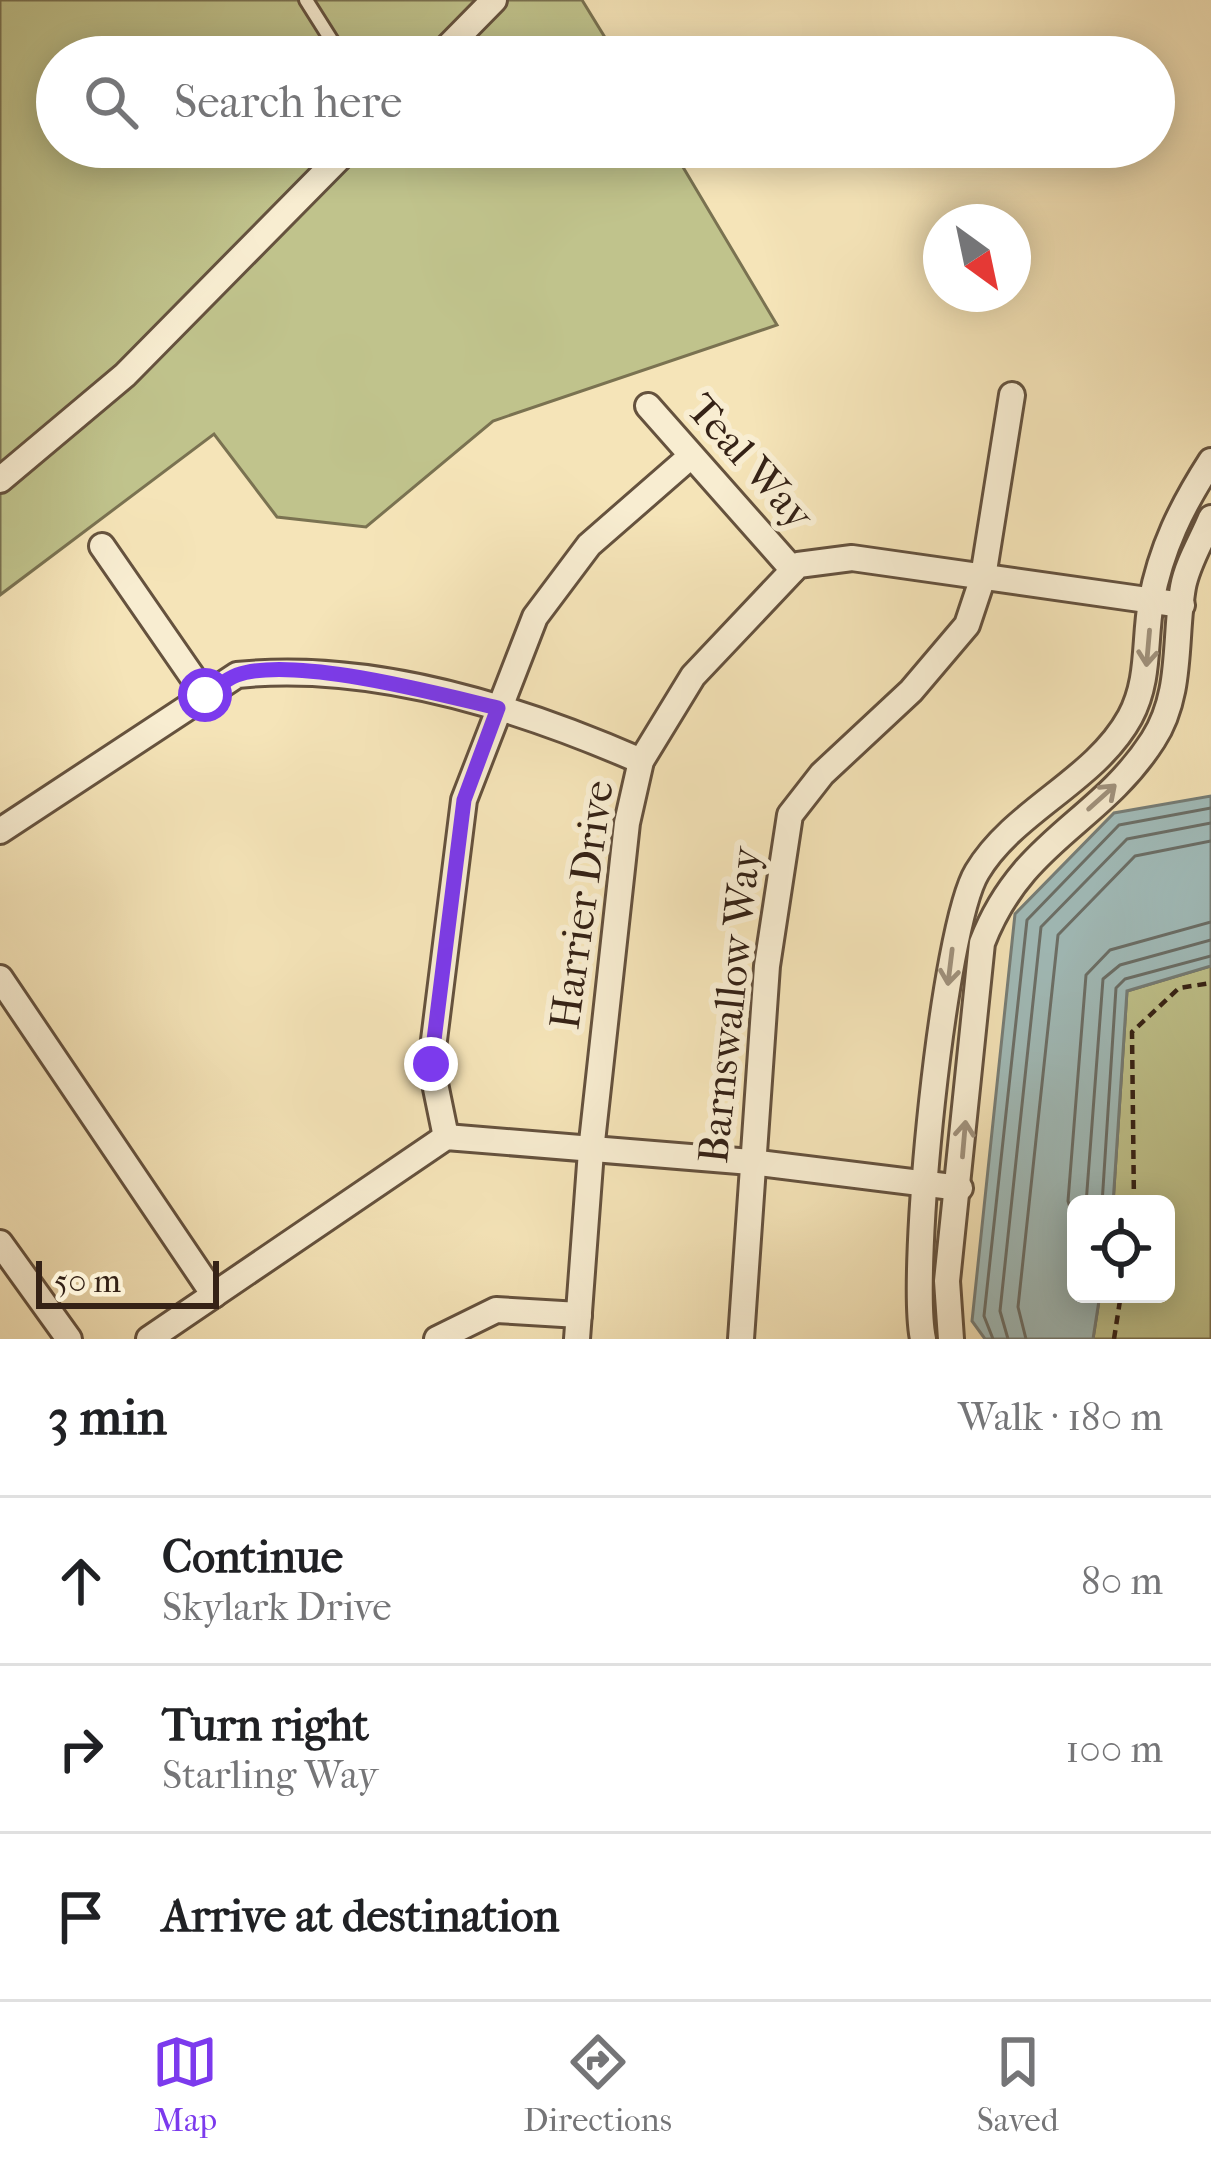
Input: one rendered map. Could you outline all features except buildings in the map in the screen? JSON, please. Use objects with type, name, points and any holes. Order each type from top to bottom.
[{"type":"street","points":[[459,36],[494,0]]},
{"type":"street","points":[[0,480],[125,376],[329,168]]},
{"type":"street","name":"Barnswallow Way","points":[[740,1339],[767,967],[790,815],[822,774],[911,691],[967,625],[983,577],[1012,395]]},
{"type":"street","name":"Teal Way","points":[[648,406],[794,570]]},
{"type":"street","points":[[446,1137],[431,1064],[464,800],[535,617],[576,563],[691,456]]},
{"type":"street","points":[[923,1339],[917,1314],[926,1184],[957,917],[977,871],[1130,718],[1147,665],[1151,603],[1176,515],[1211,461]]},
{"type":"street","points":[[951,1339],[947,1281],[982,943],[998,900],[1028,861],[1113,789],[1155,738],[1175,685],[1184,583],[1211,518]]},
{"type":"street","points":[[102,546],[205,695]]},
{"type":"street","points":[[794,570],[852,558],[1182,605]]},
{"type":"street","name":"Harrier Drive","points":[[578,1327],[591,1151],[627,823],[641,761],[693,676],[794,570]]},
{"type":"street","points":[[0,831],[237,675],[281,670],[397,685],[498,708],[555,724],[641,761]]},
{"type":"street","points":[[0,977],[214,1295]]},
{"type":"street","points":[[149,1339],[446,1137],[751,1162],[960,1188]]},
{"type":"street","points":[[0,1243],[69,1339]]},
{"type":"street","points":[[436,1339],[496,1310],[578,1327]]},
{"type":"lane","points":[[306,0],[329,36]]},
{"type":"path","points":[[1134,1195],[1132,1032],[1179,988],[1211,983]]},
{"type":"path","points":[[1114,1339],[1120,1303]]},
{"type":"green space","points":[[0,0],[582,0],[604,36],[36,36],[36,168],[684,168],[777,325],[493,421],[366,527],[277,517],[214,434],[0,595]]},
{"type":"green space","points":[[1211,966],[1211,1339],[1093,1339],[1099,1303],[1175,1303],[1175,1195],[1114,1195],[1127,991]]},
{"type":"water","points":[[1211,796],[1211,966],[1127,991],[1114,1195],[1067,1195],[1067,1303],[1099,1303],[1093,1339],[985,1339],[972,1321],[1015,914],[1114,813]]},
{"type":"route","points":[[205,695],[237,675],[281,670],[397,685],[498,708],[464,800],[431,1064]]}]
